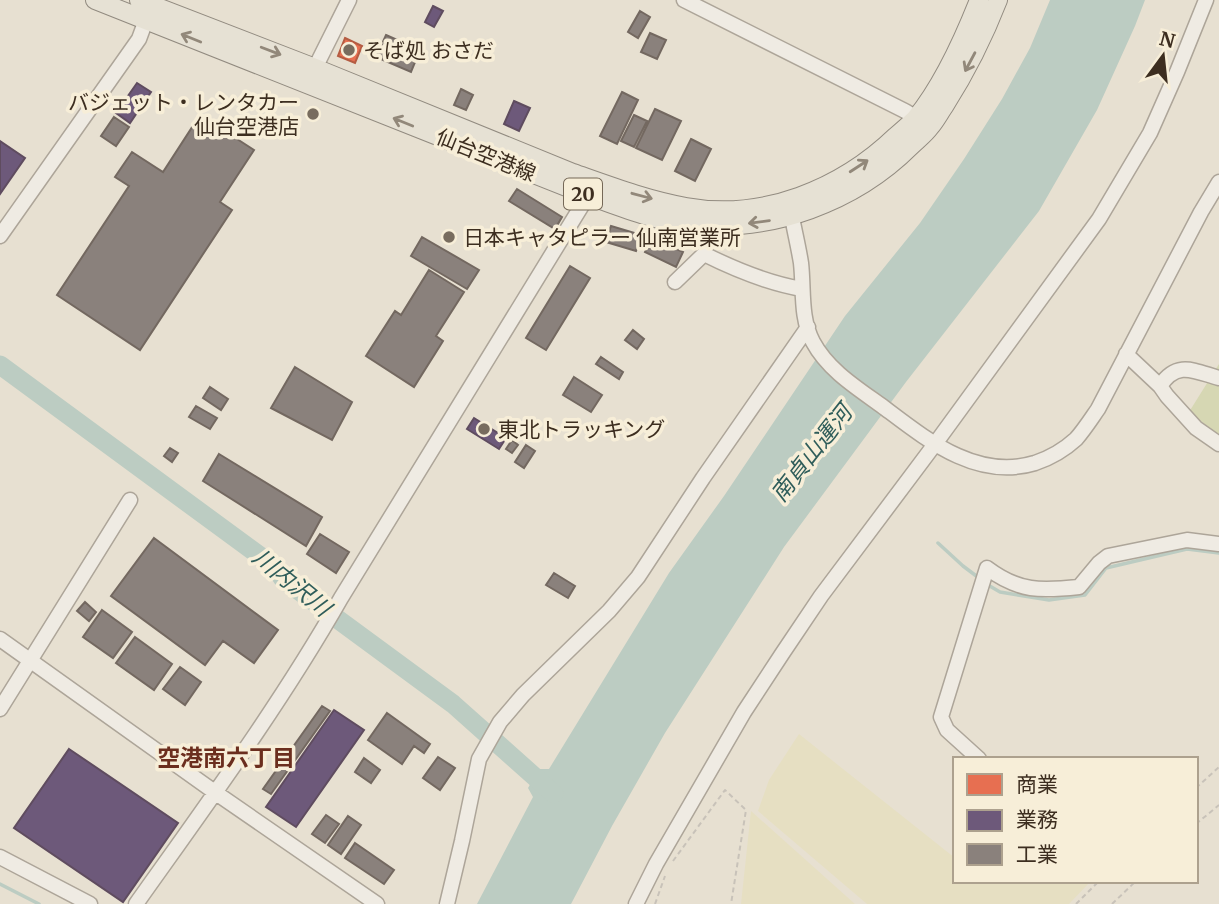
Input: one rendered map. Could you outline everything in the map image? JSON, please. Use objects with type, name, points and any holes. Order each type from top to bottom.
[{"type":"main road","name":"仙台空港線","points":[[95,0],[143,6],[592,189],[687,207],[724,210],[761,206],[790,208],[858,167],[923,122],[961,78],[998,0]]},
{"type":"main road","name":"仙台空港線","points":[[923,122],[979,0]]},
{"type":"street","points":[[311,76],[349,0]]},
{"type":"street","points":[[684,0],[923,122]]},
{"type":"street","points":[[636,904],[662,853],[744,712],[821,596],[1098,219],[1150,133],[1206,0]]},
{"type":"street","points":[[0,236],[139,39],[143,6]]},
{"type":"street","points":[[790,208],[801,264],[805,314],[810,333],[826,361],[845,379],[935,444],[963,459],[1000,468],[1046,459],[1074,440],[1084,429],[1098,409],[1219,182]]},
{"type":"street","points":[[136,904],[216,793],[328,621],[592,189]]},
{"type":"street","points":[[675,282],[704,254],[766,281],[802,289]]},
{"type":"street","points":[[447,904],[480,758],[500,722],[523,695],[609,611],[638,577],[703,478],[810,333]]},
{"type":"street","points":[[1126,354],[1160,386],[1196,428],[1219,444]]},
{"type":"street","points":[[1160,386],[1171,373],[1186,369],[1219,378]]},
{"type":"street","points":[[0,709],[130,500]]},
{"type":"street","points":[[977,757],[947,730],[941,717],[987,568],[999,577],[1021,586],[1044,590],[1079,587],[1108,556],[1187,540],[1219,544]]},
{"type":"street","points":[[0,639],[377,904]]},
{"type":"street","points":[[0,857],[90,904]]},
{"type":"path","points":[[1198,786],[1219,767]]},
{"type":"path","points":[[655,904],[668,869],[725,790],[746,810],[731,904]]},
{"type":"path","points":[[1198,822],[1219,805]]},
{"type":"path","points":[[1076,904],[1097,883]]},
{"type":"path","points":[[1112,904],[1134,883]]},
{"type":"shaded area","points":[[799,734],[953,856],[953,883],[1089,883],[1069,904],[867,904],[758,811],[769,780]]},
{"type":"shaded area","points":[[751,811],[855,904],[741,904]]},
{"type":"green space","points":[[1219,364],[1219,435],[1189,412]]},
{"type":"water","name":"南貞山運河","points":[[1050,0],[1145,0],[1097,110],[1039,211],[906,382],[784,547],[665,733],[571,904],[477,904],[533,797],[528,788],[539,769],[549,769],[669,573],[845,316],[920,223],[964,159],[1030,48]]},
{"type":"building: 商業","points":[[345,38],[362,46],[355,63],[338,56]]},
{"type":"building: 業務","points":[[433,6],[443,11],[434,27],[425,22]]},
{"type":"building: 業務","points":[[137,83],[151,92],[130,123],[116,113]]},
{"type":"building: 業務","points":[[514,101],[530,108],[519,131],[504,124]]},
{"type":"building: 業務","points":[[0,141],[25,158],[0,194]]},
{"type":"building: 業務","points":[[474,418],[506,438],[499,449],[467,429]]},
{"type":"building: 業務","points":[[334,710],[364,730],[296,827],[266,807]]},
{"type":"building: 業務","points":[[69,749],[178,823],[123,902],[14,828]]},
{"type":"building: 工業","points":[[640,11],[650,17],[638,38],[628,32]]},
{"type":"building: 工業","points":[[650,33],[666,40],[657,59],[641,52]]},
{"type":"building: 工業","points":[[386,35],[420,50],[411,72],[376,57]]},
{"type":"building: 工業","points":[[461,89],[473,95],[466,110],[454,105]]},
{"type":"building: 工業","points":[[622,92],[638,100],[617,144],[600,136]]},
{"type":"building: 工業","points":[[655,109],[681,121],[662,160],[636,148]]},
{"type":"building: 工業","points":[[200,115],[254,150],[220,202],[232,210],[140,350],[57,295],[129,186],[115,177],[132,152],[163,172]]},
{"type":"building: 工業","points":[[634,115],[647,121],[634,147],[621,141]]},
{"type":"building: 工業","points":[[114,117],[129,127],[116,146],[101,136]]},
{"type":"building: 工業","points":[[691,139],[711,149],[695,181],[675,171]]},
{"type":"building: 工業","points":[[517,189],[562,217],[555,229],[509,201]]},
{"type":"building: 工業","points":[[611,226],[641,235],[636,251],[606,242]]},
{"type":"building: 工業","points":[[422,237],[479,270],[467,289],[411,256]]},
{"type":"building: 工業","points":[[652,237],[683,252],[676,267],[645,252]]},
{"type":"building: 工業","points":[[570,266],[590,278],[546,350],[526,338]]},
{"type":"building: 工業","points":[[429,270],[464,292],[436,336],[443,341],[414,387],[366,356],[395,311],[401,315]]},
{"type":"building: 工業","points":[[633,330],[644,339],[637,349],[625,340]]},
{"type":"building: 工業","points":[[601,357],[623,372],[619,379],[596,364]]},
{"type":"building: 工業","points":[[295,367],[352,402],[332,440],[271,408]]},
{"type":"building: 工業","points":[[574,377],[602,395],[591,412],[563,395]]},
{"type":"building: 工業","points":[[210,387],[228,399],[221,410],[203,398]]},
{"type":"building: 工業","points":[[196,406],[217,418],[210,429],[189,417]]},
{"type":"building: 工業","points":[[512,440],[518,445],[512,453],[506,449]]},
{"type":"building: 工業","points":[[526,445],[535,451],[524,468],[515,462]]},
{"type":"building: 工業","points":[[170,448],[178,453],[172,462],[164,456]]},
{"type":"building: 工業","points":[[219,454],[322,517],[306,546],[203,481]]},
{"type":"building: 工業","points":[[320,534],[349,552],[336,573],[307,554]]},
{"type":"building: 工業","points":[[154,538],[278,630],[254,663],[223,641],[205,665],[111,596]]},
{"type":"building: 工業","points":[[554,573],[575,586],[568,598],[546,585]]},
{"type":"building: 工業","points":[[85,602],[96,612],[89,621],[77,611]]},
{"type":"building: 工業","points":[[102,610],[132,632],[113,658],[83,637]]},
{"type":"building: 工業","points":[[135,637],[172,664],[154,690],[116,663]]},
{"type":"building: 工業","points":[[180,667],[201,682],[185,705],[163,689]]},
{"type":"building: 工業","points":[[322,706],[330,711],[271,794],[263,789]]},
{"type":"building: 工業","points":[[387,713],[430,744],[424,753],[414,746],[402,764],[368,740]]},
{"type":"building: 工業","points":[[438,757],[455,768],[440,790],[423,778]]},
{"type":"building: 工業","points":[[364,758],[380,770],[371,783],[355,772]]},
{"type":"building: 工業","points":[[326,815],[339,824],[325,843],[312,834]]},
{"type":"building: 工業","points":[[348,816],[361,825],[341,854],[328,845]]},
{"type":"building: 工業","points":[[355,843],[394,870],[384,884],[345,858]]},
{"type":"waterway","name":"川内沢川","points":[[0,365],[275,567],[283,579],[453,704],[554,794]]},
{"type":"waterway","points":[[938,543],[979,578]]},
{"type":"waterway","points":[[988,585],[1000,592],[1049,600],[1085,595],[1106,568],[1187,549],[1219,553]]},
{"type":"waterway","points":[[0,884],[39,904]]},
{"type":"place","name":"そば処 おさだ","points":[[349,50]]},
{"type":"place","name":"バジェット・レンタカー 仙台空港店","points":[[313,114]]},
{"type":"place","name":"日本キャタピラー 仙南営業所","points":[[449,237]]},
{"type":"place","name":"東北トラッキング","points":[[484,429]]},
{"type":"district","name":"空港南六丁目","points":[[226,757]]}]
